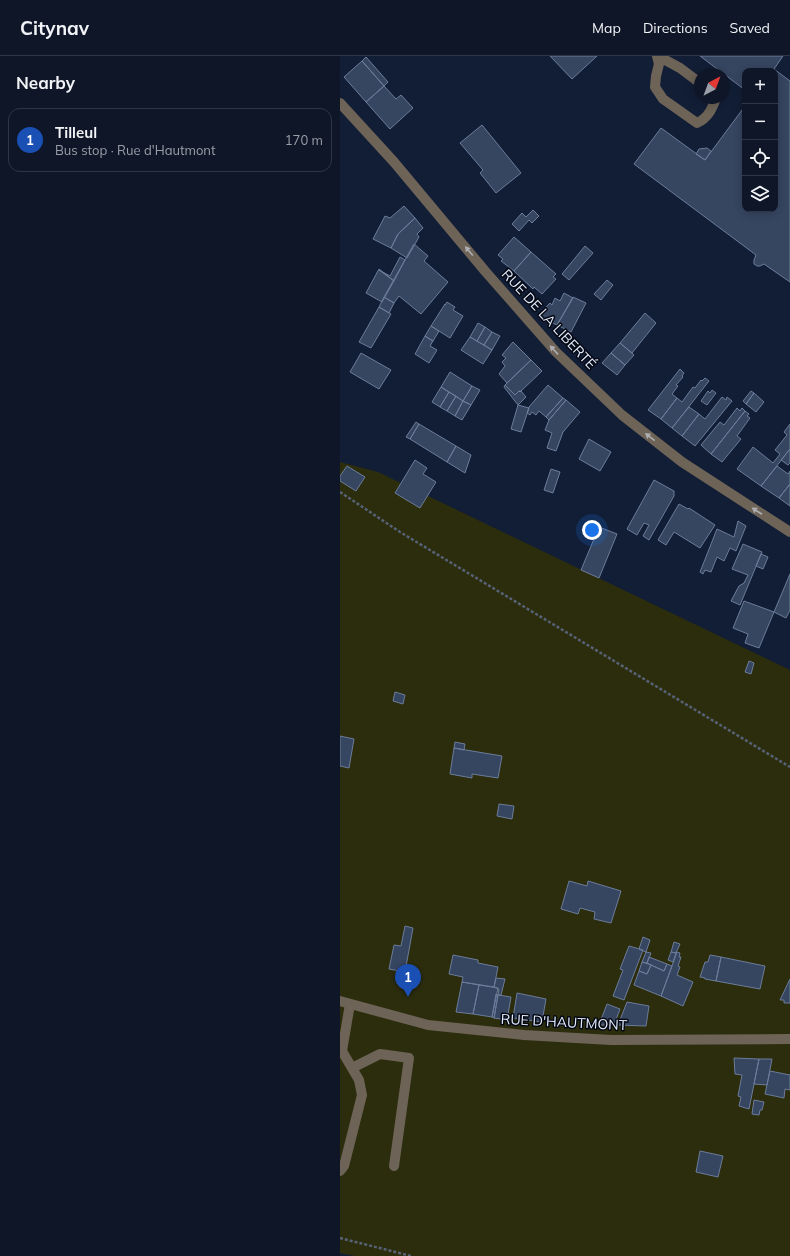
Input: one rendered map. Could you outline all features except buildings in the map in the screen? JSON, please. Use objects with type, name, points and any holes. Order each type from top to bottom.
[{"type":"street","points":[[658,56],[680,68],[694,78]]},
{"type":"street","points":[[658,56],[659,64],[655,87],[663,99],[697,123],[704,120],[714,104]]},
{"type":"street","name":"RUE DE LA LIBERTÉ","points":[[340,103],[394,162],[485,271],[556,352],[622,415],[682,462],[790,532]]},
{"type":"street","name":"RUE D'HAUTMONT","points":[[340,1001],[428,1025],[524,1035],[611,1040],[790,1039]]},
{"type":"street","points":[[340,1171],[344,1166],[362,1095],[358,1080],[342,1051],[350,1004]]},
{"type":"street","points":[[352,1068],[380,1054],[409,1058],[394,1166]]},
{"type":"path","points":[[340,492],[407,536],[790,767]]},
{"type":"path","points":[[340,1238],[411,1256]]},
{"type":"shaded area","points":[[340,462],[378,472],[790,670],[790,1256],[355,1256],[340,1253]]},
{"type":"place","name":"Tilleul","points":[[408,997]]}]
